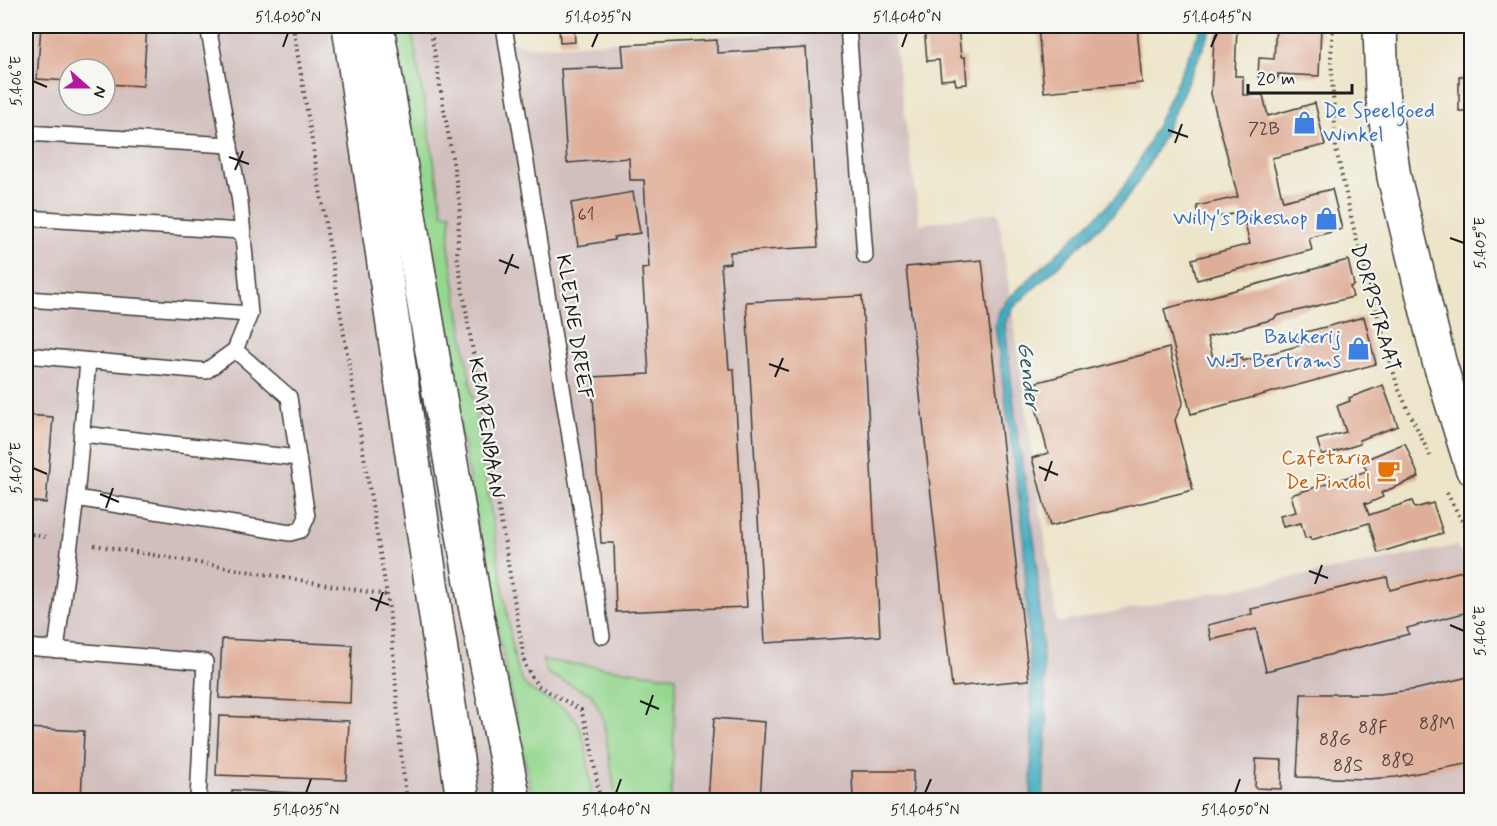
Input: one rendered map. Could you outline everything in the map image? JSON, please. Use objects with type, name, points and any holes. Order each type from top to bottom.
[{"type":"main road","points":[[349,26],[463,801]]},
{"type":"main road","name":"KEMPENBAAN","points":[[377,26],[473,594],[514,801]]},
{"type":"main road","points":[[1380,26],[1382,92],[1394,177],[1439,361],[1472,468]]},
{"type":"lane","points":[[26,355],[206,371],[235,350],[250,314],[240,202],[208,26]]},
{"type":"lane","name":"KLEINE DREEF","points":[[504,26],[602,636]]},
{"type":"lane","points":[[848,26],[865,256]]},
{"type":"lane","points":[[26,133],[230,145]]},
{"type":"lane","points":[[26,218],[242,231]]},
{"type":"lane","points":[[26,299],[250,314]]},
{"type":"lane","points":[[76,498],[291,533],[302,530],[306,517],[289,397],[235,350]]},
{"type":"lane","points":[[56,650],[76,498],[88,361]]},
{"type":"lane","points":[[82,434],[298,458]]},
{"type":"lane","points":[[26,647],[205,662],[198,801]]},
{"type":"path","points":[[293,26],[394,640],[400,759],[407,801]]},
{"type":"path","name":"KEMPENBAAN","points":[[430,26],[460,204],[457,256],[525,665],[537,686],[581,710],[590,739],[600,801]]},
{"type":"path","name":"DORPSTRAAT","points":[[1333,26],[1331,57],[1336,149],[1355,234],[1398,388],[1433,462]]},
{"type":"path","points":[[1443,483],[1472,540]]},
{"type":"path","points":[[26,533],[387,595]]},
{"type":"shaded area","points":[[26,26],[469,26],[527,47],[892,26],[920,224],[998,212],[1057,623],[1456,546],[1471,565],[1471,800],[26,800]]},
{"type":"green space","points":[[394,26],[411,26],[443,214],[451,213],[449,247],[515,663],[525,685],[538,695],[567,710],[577,722],[586,750],[593,800],[533,800],[479,538]]},
{"type":"green space","points":[[542,660],[676,677],[671,800],[616,800],[603,717],[591,694],[548,674]]},
{"type":"water","points":[[1202,26],[1213,26],[1146,170],[1114,214],[1014,307],[1005,324],[1016,423],[1036,552],[1047,721],[1043,800],[1031,800],[1032,714],[1023,529],[995,324],[998,312],[1009,298],[1105,208],[1122,189],[1156,127]]},
{"type":"building","points":[[41,26],[147,26],[143,86],[117,85],[117,57],[57,57],[57,80],[37,79]]},
{"type":"building","points":[[924,26],[958,26],[961,57],[965,57],[967,84],[956,85],[955,79],[941,80],[939,60],[927,61]]},
{"type":"building","points":[[1020,26],[1137,26],[1142,83],[1044,92],[1038,27],[1020,29]]},
{"type":"building","points":[[1221,26],[1237,26],[1235,76],[1243,76],[1243,95],[1263,95],[1268,116],[1315,103],[1325,145],[1272,158],[1283,201],[1332,189],[1342,229],[1309,238],[1312,250],[1197,280],[1192,259],[1250,244],[1242,212],[1200,221],[1197,206],[1238,197],[1211,94],[1214,40]]},
{"type":"building","points":[[1276,26],[1321,26],[1319,76],[1278,74],[1278,78],[1258,77],[1259,58],[1274,59]]},
{"type":"building","points":[[1462,26],[1472,26],[1472,31],[1462,31]]},
{"type":"building","points":[[574,27],[575,42],[560,43],[559,28]]},
{"type":"building","points":[[717,40],[717,53],[806,48],[818,247],[730,252],[730,263],[721,264],[729,369],[734,369],[747,607],[616,612],[614,543],[601,543],[592,377],[649,374],[642,269],[649,268],[644,180],[630,180],[629,158],[567,163],[561,69],[624,67],[622,45]]},
{"type":"building","points":[[1459,76],[1472,76],[1472,111],[1459,111]]},
{"type":"building","points":[[633,192],[640,233],[578,246],[571,203]]},
{"type":"building","points":[[982,260],[1029,680],[952,687],[906,267]]},
{"type":"building","points":[[1348,260],[1354,285],[1350,287],[1353,297],[1276,316],[1274,319],[1207,337],[1215,364],[1242,357],[1243,361],[1301,345],[1298,334],[1364,317],[1376,364],[1191,414],[1164,309]]},
{"type":"building","points":[[862,296],[880,636],[765,643],[746,302]]},
{"type":"building","points":[[1169,348],[1183,402],[1175,420],[1193,490],[1050,526],[1032,458],[1048,453],[1030,384]]},
{"type":"building","points":[[1383,385],[1398,426],[1359,440],[1360,444],[1322,456],[1317,440],[1346,432],[1337,406],[1350,401],[1349,398]]},
{"type":"building","points":[[26,415],[53,417],[46,503],[26,501]]},
{"type":"building","points":[[1405,443],[1419,477],[1381,493],[1383,497],[1365,503],[1369,515],[1412,501],[1415,508],[1433,503],[1443,533],[1378,553],[1369,523],[1311,540],[1311,537],[1305,538],[1301,523],[1283,527],[1280,516],[1296,512],[1291,495],[1367,471],[1362,461]]},
{"type":"building","points":[[1462,571],[1472,611],[1407,628],[1409,634],[1266,671],[1256,629],[1211,640],[1208,625],[1252,614],[1251,609],[1387,577],[1390,590]]},
{"type":"building","points":[[222,639],[352,645],[350,703],[219,698]]},
{"type":"building","points":[[1472,676],[1472,763],[1396,777],[1368,779],[1297,777],[1301,694],[1380,694],[1418,689]]},
{"type":"building","points":[[219,716],[349,721],[346,780],[216,775]]},
{"type":"building","points":[[714,718],[765,722],[760,800],[708,800]]},
{"type":"building","points":[[26,728],[84,731],[81,800],[26,800]]},
{"type":"building","points":[[1256,759],[1282,760],[1281,789],[1255,788]]},
{"type":"building","points":[[852,771],[913,771],[913,800],[853,800]]},
{"type":"building","points":[[232,790],[363,796],[362,800],[232,800]]},
{"type":"place","name":"De Speelgoed Winkel","points":[[1305,123]]},
{"type":"place","name":"Willy's Bikeshop","points":[[1326,218]]},
{"type":"place","name":"Bakkerij W.J. Bertrams","points":[[1359,349]]},
{"type":"place","name":"Cafetaria De Pindol","points":[[1389,470]]},
{"type":"water label","name":"Gender","points":[[1028,376]]}]
